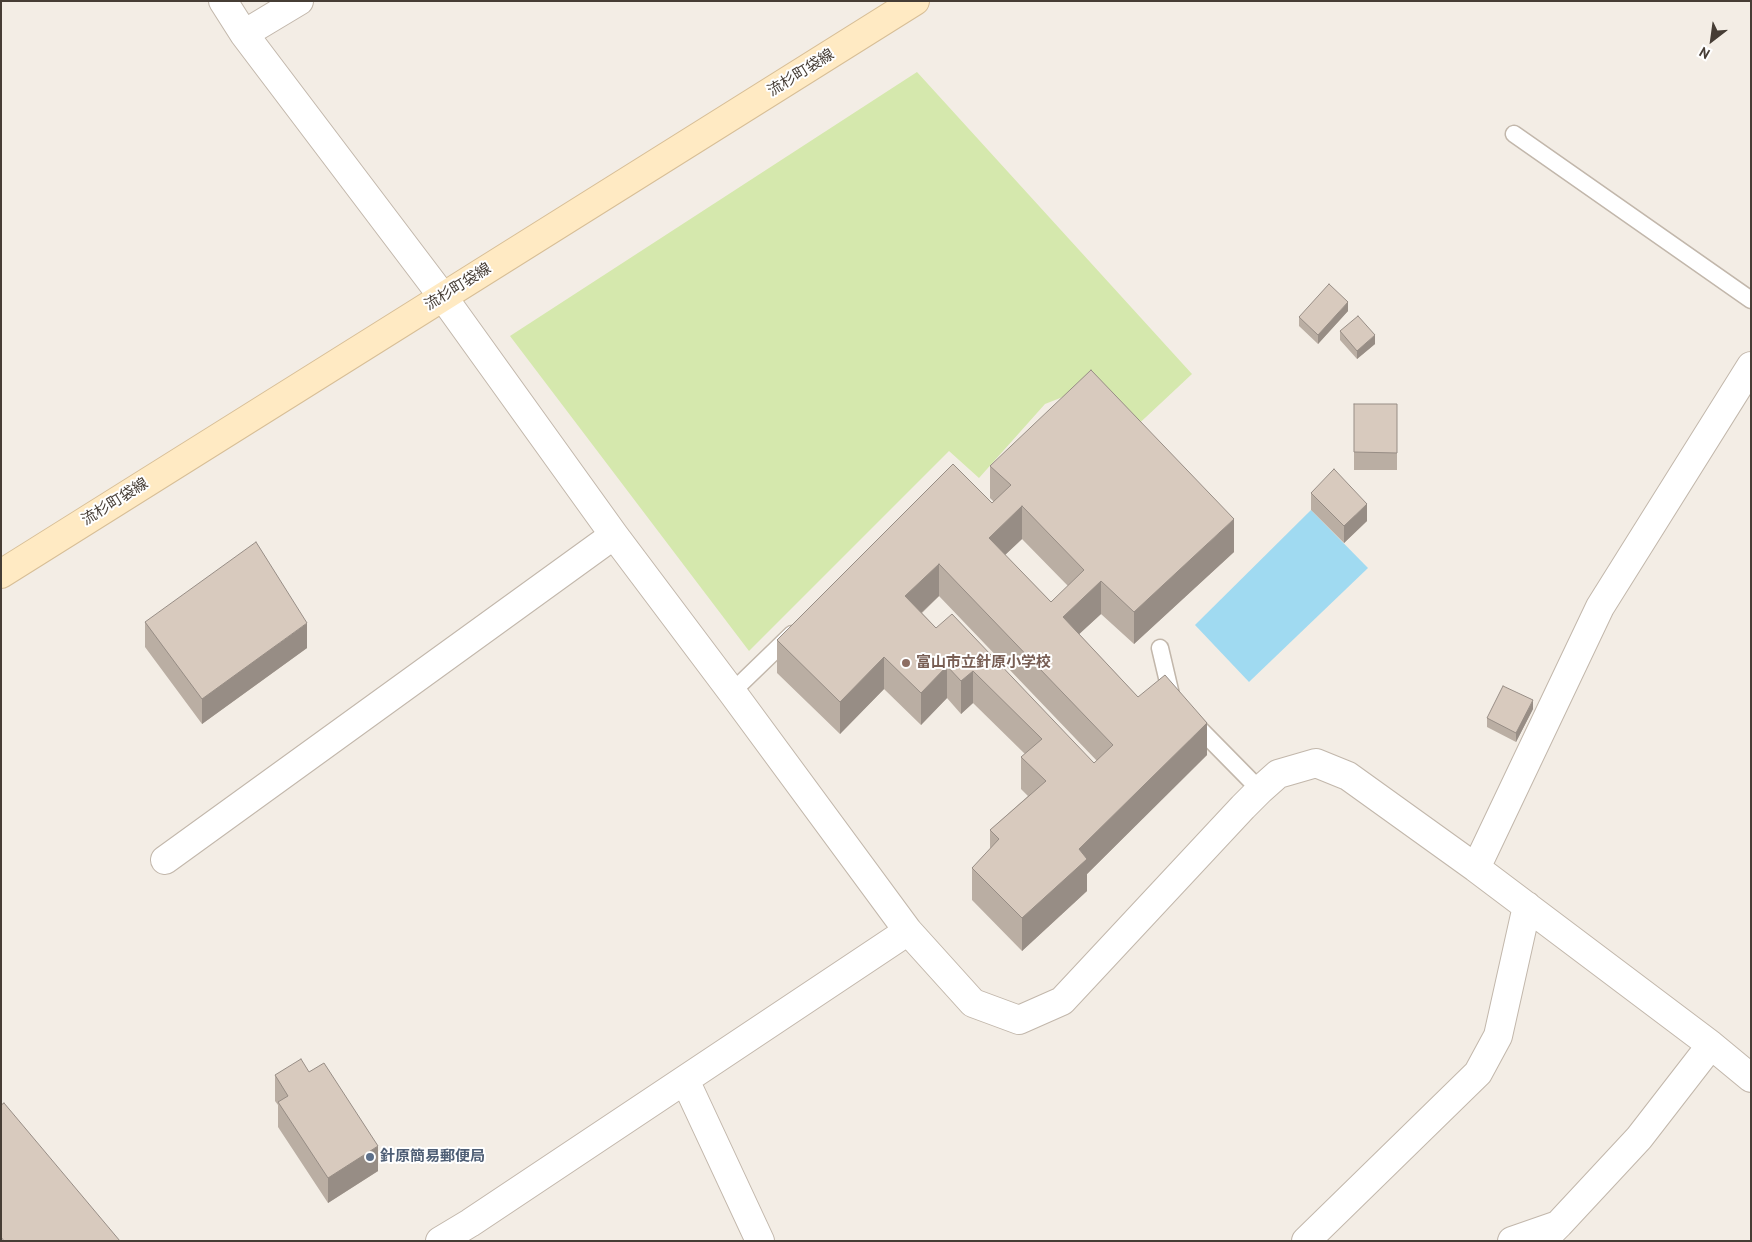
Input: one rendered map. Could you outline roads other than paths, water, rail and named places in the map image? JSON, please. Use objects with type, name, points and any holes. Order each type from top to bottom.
[{"type":"main road","name":"流杉町袋線","points":[[1,574],[915,1]]},
{"type":"street","points":[[223,1],[244,34],[443,297],[614,535],[908,931],[973,1003],[1019,1020],[1062,1001],[1260,790],[1278,774],[1316,763],[1348,776],[1476,868],[1711,1045],[1751,1078]]},
{"type":"street","points":[[244,34],[299,1]]},
{"type":"street","points":[[1476,868],[1600,607],[1751,366]]},
{"type":"street","points":[[165,860],[614,535]]},
{"type":"street","points":[[1306,1241],[1478,1073],[1498,1036],[1527,906]]},
{"type":"street","points":[[440,1241],[470,1223],[908,931]]},
{"type":"street","points":[[1512,1241],[1551,1232],[1639,1138],[1711,1045]]},
{"type":"street","points":[[684,1080],[760,1241]]},
{"type":"lane","points":[[1514,134],[1751,300]]},
{"type":"lane","points":[[732,692],[802,624]]},
{"type":"lane","points":[[1160,648],[1172,701],[1260,790]]},
{"type":"water","points":[[1311,510],[1368,568],[1249,682],[1195,625]]},
{"type":"place","name":"富山市立針原小学校","points":[[906,663]]},
{"type":"place","name":"針原簡易郵便局","points":[[370,1157]]}]
